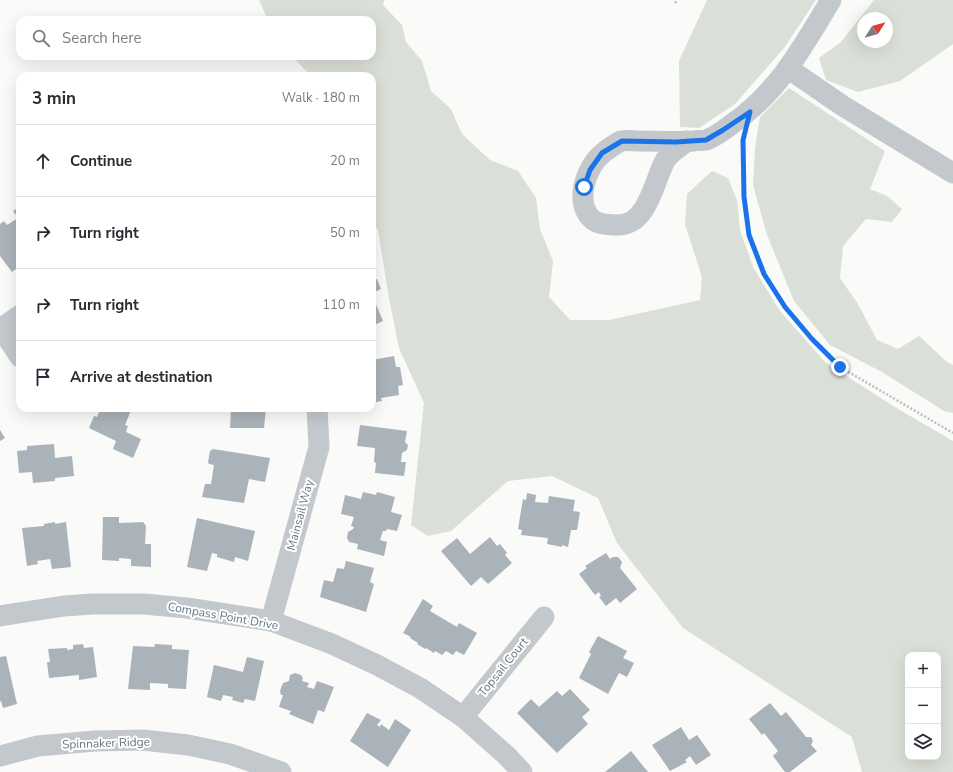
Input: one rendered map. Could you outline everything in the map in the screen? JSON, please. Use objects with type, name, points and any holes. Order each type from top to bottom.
[{"type":"street","points":[[687,141],[676,149],[666,160],[647,204],[638,217],[625,225],[610,225],[594,220],[588,213],[583,202],[584,187],[590,170],[602,153],[622,141],[676,142],[687,141],[706,140],[750,112],[766,96],[789,68],[831,0]]},
{"type":"street","points":[[789,68],[843,106],[953,173]]},
{"type":"street","points":[[16,318],[0,329],[16,351]]},
{"type":"street","name":"Mainsail Way","points":[[271,621],[319,447],[318,412]]},
{"type":"street","name":"Compass Point Drive","points":[[0,616],[64,606],[92,604],[144,604],[187,608],[271,621],[332,644],[377,665],[420,688],[463,717],[507,756],[522,772]]},
{"type":"street","name":"Topsail Court","points":[[463,717],[544,617]]},
{"type":"street","name":"Spinnaker Ridge","points":[[0,756],[38,746],[95,741],[143,740],[188,745],[230,754],[281,772]]},
{"type":"path","points":[[674,3],[677,0]]},
{"type":"path","points":[[750,112],[743,140],[744,197],[749,235],[764,274],[785,307],[812,339],[840,367],[953,433]]},
{"type":"shaded area","points":[[259,0],[384,0],[383,5],[402,25],[406,42],[422,61],[431,91],[451,109],[462,134],[490,160],[518,171],[536,198],[540,229],[553,261],[549,297],[570,320],[609,320],[700,300],[702,277],[685,224],[687,194],[712,171],[728,178],[737,200],[740,230],[753,267],[780,311],[825,362],[893,406],[953,441],[953,772],[862,772],[852,737],[683,628],[617,543],[598,498],[552,476],[508,481],[451,531],[428,536],[411,525],[424,403],[399,348],[378,230],[376,227],[376,72],[307,72],[296,60],[376,60],[376,16],[266,16]]},
{"type":"shaded area","points":[[707,0],[816,0],[784,48],[735,104],[699,128],[680,127],[679,61]]},
{"type":"shaded area","points":[[874,0],[953,0],[953,44],[900,81],[858,92],[826,80],[819,58],[841,42],[857,22],[857,48],[893,48],[893,12],[865,12]]},
{"type":"shaded area","points":[[789,88],[885,151],[870,189],[887,196],[902,209],[892,222],[866,219],[843,246],[840,278],[858,304],[877,340],[898,349],[919,336],[947,362],[953,365],[953,413],[944,411],[882,372],[830,345],[794,301],[767,235],[753,185],[755,148],[760,117]]},
{"type":"building","points":[[16,219],[16,269],[12,272],[0,256],[0,224],[4,221],[7,225]]},
{"type":"building","points":[[376,279],[381,289],[376,291]]},
{"type":"building","points":[[376,304],[383,321],[376,324]]},
{"type":"building","points":[[394,356],[396,367],[400,367],[403,385],[398,386],[399,395],[381,398],[382,401],[376,402],[376,359]]},
{"type":"building","points":[[99,412],[130,412],[125,425],[128,426],[126,432],[141,439],[133,458],[113,449],[116,441],[89,428],[94,416],[97,417]]},
{"type":"building","points":[[231,412],[266,412],[264,428],[230,428]]},
{"type":"building","points":[[360,425],[407,431],[405,442],[408,445],[407,450],[402,453],[401,462],[406,462],[404,476],[375,473],[375,448],[357,446]]},
{"type":"building","points":[[0,430],[5,438],[0,441]]},
{"type":"building","points":[[54,444],[55,458],[72,456],[74,476],[55,478],[55,481],[33,483],[32,472],[19,473],[17,451],[27,450],[27,446]]},
{"type":"building","points":[[213,449],[270,458],[265,482],[249,479],[244,503],[202,497],[205,484],[211,484],[214,465],[209,464],[208,462],[210,451]]},
{"type":"building","points":[[363,492],[376,495],[377,492],[395,497],[391,512],[402,515],[397,531],[387,529],[386,531],[383,531],[380,540],[387,542],[384,556],[357,549],[358,544],[349,542],[347,538],[348,532],[354,527],[351,526],[354,517],[341,514],[345,495],[361,499]]},
{"type":"building","points":[[527,493],[536,495],[535,502],[548,503],[549,496],[575,500],[573,511],[580,512],[577,530],[571,530],[568,547],[547,544],[548,538],[521,535],[522,530],[518,529],[523,499],[526,500]]},
{"type":"building","points":[[103,517],[119,517],[119,523],[143,522],[146,526],[145,544],[151,544],[151,567],[131,566],[131,559],[119,558],[119,561],[102,560]]},
{"type":"building","points":[[197,518],[255,531],[248,561],[235,557],[234,562],[217,557],[217,554],[212,553],[207,571],[187,567]]},
{"type":"building","points":[[55,522],[55,524],[66,522],[71,567],[52,569],[50,559],[37,561],[38,564],[27,566],[22,528],[44,526],[44,524]]},
{"type":"building","points":[[490,537],[497,546],[500,544],[507,553],[505,555],[512,563],[488,584],[481,577],[471,586],[441,551],[457,538],[470,554]]},
{"type":"building","points":[[606,553],[610,559],[613,557],[618,557],[622,562],[620,568],[637,589],[620,603],[616,598],[606,606],[599,597],[601,596],[599,592],[595,595],[579,574],[587,568],[585,566]]},
{"type":"building","points":[[346,561],[374,568],[370,582],[374,584],[366,612],[320,597],[324,580],[333,582],[337,568],[344,569]]},
{"type":"building","points":[[423,599],[433,606],[430,611],[457,627],[459,623],[477,633],[464,655],[456,651],[453,655],[446,651],[442,655],[435,651],[434,653],[417,644],[418,643],[410,638],[411,637],[403,633]]},
{"type":"building","points":[[598,636],[627,651],[623,658],[634,663],[627,677],[619,673],[608,694],[579,678],[591,654],[589,652]]},
{"type":"building","points":[[83,644],[84,648],[93,647],[97,677],[79,680],[79,675],[49,678],[47,662],[50,662],[48,649],[67,648],[67,650],[73,649],[73,645]]},
{"type":"building","points":[[155,644],[172,645],[172,649],[189,650],[186,689],[168,688],[168,684],[150,683],[150,690],[128,689],[133,646],[154,647]]},
{"type":"building","points":[[6,656],[17,704],[3,708],[1,701],[0,702],[0,657]]},
{"type":"building","points":[[247,657],[264,661],[255,701],[245,699],[243,703],[232,700],[233,697],[223,695],[221,701],[207,697],[214,665],[243,672]]},
{"type":"building","points":[[295,673],[301,675],[303,678],[302,681],[309,683],[307,687],[314,689],[317,681],[334,687],[324,712],[318,710],[313,724],[289,714],[291,711],[279,707],[283,695],[281,695],[280,691],[283,683],[289,681],[290,675]]},
{"type":"building","points":[[570,689],[590,710],[582,717],[588,724],[557,753],[517,713],[531,699],[539,707],[557,691],[562,696]]},
{"type":"building","points":[[770,703],[781,716],[786,712],[806,737],[811,737],[813,741],[811,745],[817,751],[790,772],[785,772],[773,756],[778,751],[764,733],[762,735],[749,719]]},
{"type":"building","points":[[367,713],[381,720],[377,725],[380,727],[381,724],[389,730],[395,719],[411,730],[388,767],[350,741]]},
{"type":"building","points":[[681,727],[689,740],[697,735],[711,755],[696,765],[690,756],[685,760],[687,762],[670,771],[652,745]]},
{"type":"building","points":[[631,751],[648,772],[605,772]]},
{"type":"route","points":[[584,187],[590,170],[602,153],[622,141],[676,142],[706,140],[750,112],[743,140],[744,197],[749,235],[764,274],[785,307],[812,339],[840,367]]}]
